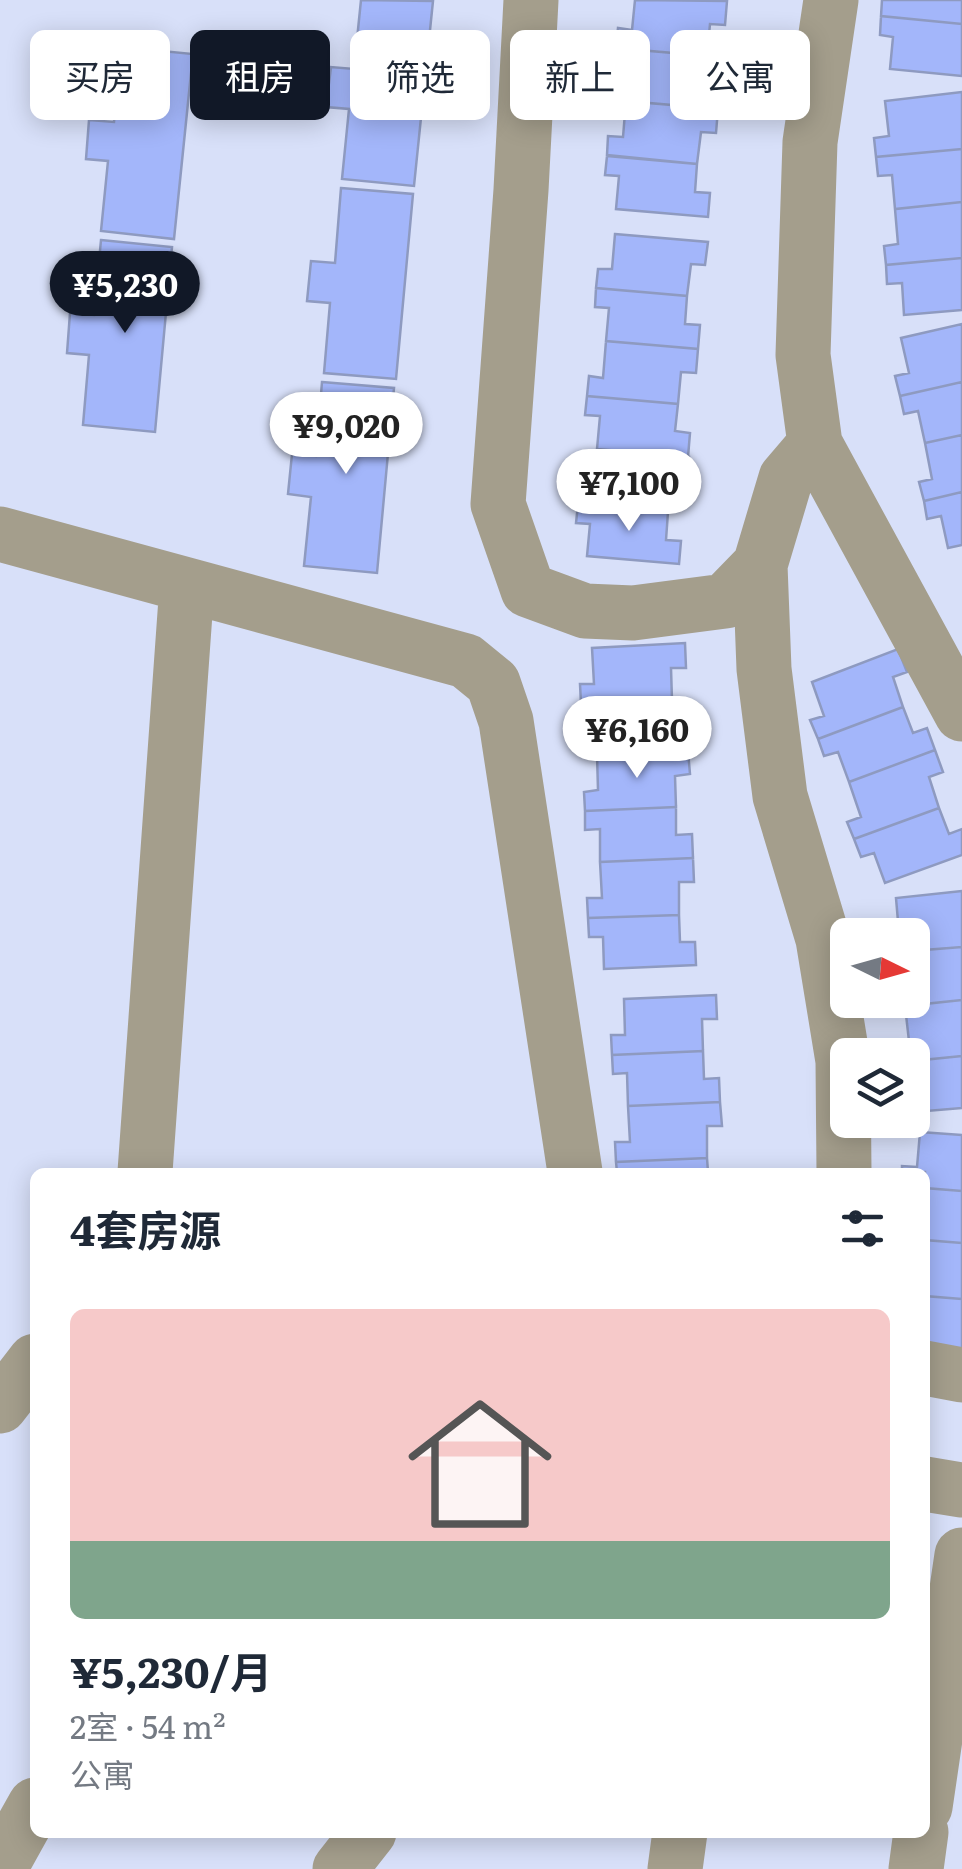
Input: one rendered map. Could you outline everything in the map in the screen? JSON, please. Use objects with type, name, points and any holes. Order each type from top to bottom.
[{"type":"street","points":[[531,0],[498,504],[528,590],[585,610],[634,614],[725,600],[760,565]]},
{"type":"street","points":[[831,0],[810,162],[804,355],[815,444],[962,714]]},
{"type":"street","points":[[815,444],[786,478],[760,565],[764,669],[780,796],[823,940],[843,1061],[844,1168]]},
{"type":"street","points":[[0,534],[466,661],[493,683],[506,722],[574,1168]]},
{"type":"street","points":[[145,1168],[187,585]]},
{"type":"street","points":[[0,1406],[30,1367]]},
{"type":"street","points":[[930,1369],[962,1375]]},
{"type":"street","points":[[930,1485],[962,1490]]},
{"type":"street","points":[[930,1772],[962,1555]]},
{"type":"street","points":[[0,1868],[30,1813]]},
{"type":"street","points":[[340,1869],[364,1838]]},
{"type":"street","points":[[675,1869],[679,1838]]},
{"type":"street","points":[[916,1869],[920,1838]]},
{"type":"building","points":[[361,0],[433,1],[430,30],[358,30]]},
{"type":"building","points":[[635,0],[727,1],[725,25],[710,24],[709,30],[670,30],[670,53],[650,51],[650,30],[632,30]]},
{"type":"building","points":[[882,0],[962,0],[962,24],[881,16]]},
{"type":"building","points":[[881,16],[962,24],[962,76],[890,69],[893,37],[880,35]]},
{"type":"building","points":[[650,51],[670,53],[670,105],[650,103]]},
{"type":"building","points":[[170,52],[190,54],[174,239],[101,231],[108,161],[86,159],[89,120],[170,120]]},
{"type":"building","points":[[331,67],[350,69],[350,120],[421,120],[414,186],[342,179],[349,109],[330,107]]},
{"type":"building","points":[[962,92],[962,149],[876,157],[874,138],[889,136],[885,101]]},
{"type":"building","points":[[650,103],[670,105],[670,120],[717,120],[716,133],[701,132],[697,164],[607,155],[608,136],[623,137],[624,120],[650,120]]},
{"type":"building","points":[[962,149],[962,202],[895,209],[892,175],[878,176],[876,157]]},
{"type":"building","points":[[607,156],[697,164],[695,192],[710,193],[708,217],[616,209],[619,176],[605,175]]},
{"type":"building","points":[[341,188],[413,194],[396,379],[324,373],[330,303],[307,301],[311,261],[335,263]]},
{"type":"building","points":[[962,202],[962,258],[886,265],[884,246],[898,244],[895,209]]},
{"type":"building","points":[[615,234],[708,242],[705,265],[691,264],[687,296],[596,288],[598,269],[612,269]]},
{"type":"building","points":[[101,240],[172,247],[155,432],[83,425],[89,355],[67,353],[70,313],[94,315]]},
{"type":"building","points":[[962,258],[962,310],[904,315],[902,283],[887,284],[886,265]]},
{"type":"building","points":[[596,288],[687,296],[685,324],[700,325],[698,349],[606,341],[609,308],[595,307]]},
{"type":"building","points":[[962,324],[962,382],[900,396],[895,376],[909,373],[901,338]]},
{"type":"building","points":[[606,341],[698,349],[696,373],[681,372],[678,404],[587,396],[589,376],[603,378]]},
{"type":"building","points":[[322,382],[394,388],[377,573],[304,566],[311,497],[288,494],[292,454],[316,456]]},
{"type":"building","points":[[962,382],[962,435],[925,443],[918,411],[904,414],[900,396]]},
{"type":"building","points":[[587,396],[678,404],[675,431],[690,433],[688,457],[597,449],[600,416],[585,415]]},
{"type":"building","points":[[962,435],[962,492],[924,501],[919,482],[932,479],[925,443]]},
{"type":"building","points":[[597,449],[689,457],[687,481],[672,479],[668,511],[578,503],[579,484],[594,485]]},
{"type":"building","points":[[962,492],[962,545],[948,548],[941,516],[927,519],[924,501]]},
{"type":"building","points":[[578,504],[668,512],[666,540],[681,541],[679,564],[587,556],[590,524],[576,523]]},
{"type":"building","points":[[685,643],[686,668],[671,668],[672,700],[581,704],[580,684],[594,684],[592,648]]},
{"type":"building","points":[[898,649],[907,672],[893,677],[903,707],[818,739],[810,720],[824,716],[812,682]]},
{"type":"building","points":[[672,700],[673,728],[688,727],[688,751],[597,755],[595,722],[581,723],[581,704]]},
{"type":"building","points":[[903,707],[913,733],[927,728],[935,750],[849,782],[838,752],[824,756],[818,739]]},
{"type":"building","points":[[935,750],[943,772],[929,777],[939,808],[854,839],[847,822],[861,817],[849,782]]},
{"type":"building","points":[[688,751],[690,774],[675,776],[676,807],[585,811],[584,792],[598,790],[597,755]]},
{"type":"building","points":[[676,807],[676,835],[692,834],[693,858],[600,862],[600,829],[585,830],[585,811]]},
{"type":"building","points":[[939,808],[949,834],[962,829],[962,855],[885,883],[874,853],[861,857],[854,839]]},
{"type":"building","points":[[693,858],[694,882],[679,882],[679,915],[588,918],[587,898],[602,898],[600,862]]},
{"type":"building","points":[[962,891],[962,947],[930,950],[930,918],[898,918],[896,898]]},
{"type":"building","points":[[679,915],[680,942],[695,942],[696,965],[604,969],[603,937],[589,937],[588,918]]},
{"type":"building","points":[[962,947],[962,1000],[930,1003],[930,950]]},
{"type":"building","points":[[716,995],[717,1019],[702,1019],[703,1051],[612,1055],[611,1035],[625,1035],[624,999]]},
{"type":"building","points":[[962,1000],[962,1056],[930,1059],[930,1038],[909,1038],[906,1018],[930,1018],[930,1003]]},
{"type":"building","points":[[703,1051],[704,1079],[719,1078],[720,1102],[628,1106],[627,1073],[613,1074],[612,1055]]},
{"type":"building","points":[[962,1056],[962,1108],[930,1111],[930,1059]]},
{"type":"building","points":[[720,1102],[722,1126],[707,1126],[707,1158],[616,1162],[615,1142],[630,1142],[628,1106]]},
{"type":"building","points":[[930,1133],[962,1135],[962,1191],[930,1188],[930,1168],[902,1166],[917,1167],[919,1138],[930,1138]]},
{"type":"building","points":[[707,1158],[708,1168],[617,1168],[616,1162]]},
{"type":"building","points":[[930,1188],[962,1191],[962,1243],[930,1240]]},
{"type":"building","points":[[930,1240],[962,1243],[962,1299],[930,1296]]},
{"type":"building","points":[[930,1296],[962,1299],[962,1352],[930,1349]]}]
